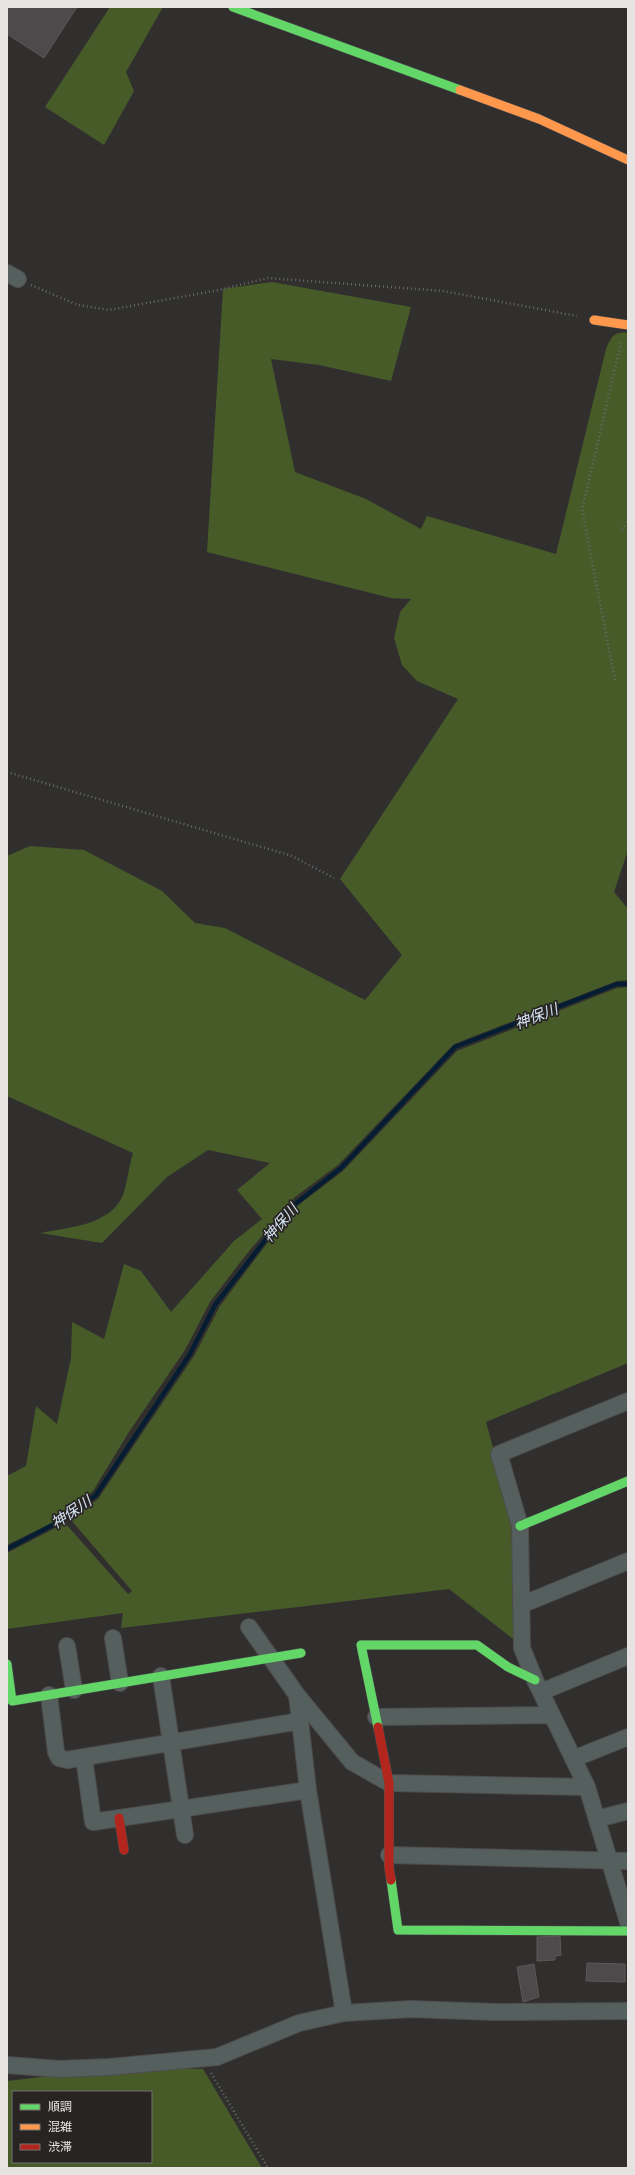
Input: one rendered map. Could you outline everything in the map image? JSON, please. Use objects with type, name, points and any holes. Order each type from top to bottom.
[{"type":"street","points":[[233,7],[540,119],[628,160]]},
{"type":"street","points":[[594,320],[628,325]]},
{"type":"street","points":[[628,1401],[499,1454],[520,1526],[522,1648],[538,1686],[587,1787],[628,1922]]},
{"type":"street","points":[[520,1526],[628,1481]]},
{"type":"street","points":[[522,1605],[628,1562]]},
{"type":"street","points":[[249,1627],[297,1695],[352,1762],[389,1783],[587,1787]]},
{"type":"street","points":[[113,1638],[120,1683]]},
{"type":"street","points":[[538,1686],[508,1667],[477,1644],[361,1645],[389,1783],[389,1855],[398,1930],[628,1931]]},
{"type":"street","points":[[67,1646],[74,1690]]},
{"type":"street","points":[[7,1664],[12,1700],[301,1653]]},
{"type":"street","points":[[538,1686],[628,1656]]},
{"type":"street","points":[[161,1676],[185,1835]]},
{"type":"street","points":[[49,1694],[56,1752],[60,1758],[67,1760],[300,1721]]},
{"type":"street","points":[[297,1695],[308,1790],[344,2013]]},
{"type":"street","points":[[376,1717],[552,1715]]},
{"type":"street","points":[[573,1758],[628,1737]]},
{"type":"street","points":[[84,1758],[93,1822],[308,1790]]},
{"type":"street","points":[[597,1819],[628,1811]]},
{"type":"street","points":[[119,1818],[124,1850]]},
{"type":"street","points":[[389,1855],[628,1861]]},
{"type":"street","points":[[7,2065],[59,2069],[202,2059],[229,2053],[299,2023],[344,2013],[411,2009],[502,2012],[628,2011]]},
{"type":"path","points":[[12,276],[78,305],[109,310],[219,290],[268,278],[443,291],[594,320]]},
{"type":"path","points":[[615,680],[582,510],[622,340]]},
{"type":"path","points":[[622,530],[628,521]]},
{"type":"path","points":[[7,772],[292,856],[334,878]]},
{"type":"path","points":[[202,2059],[268,2168]]},
{"type":"green space","points":[[110,7],[163,7],[126,72],[134,91],[104,145],[45,107]]},
{"type":"green space","points":[[272,282],[411,307],[391,381],[319,365],[271,359],[295,472],[366,499],[421,529],[427,516],[556,554],[606,349],[616,334],[628,333],[628,850],[614,892],[628,909],[628,980],[617,981],[454,1044],[338,1165],[295,1197],[245,1256],[210,1302],[185,1350],[129,1432],[93,1491],[58,1520],[7,1545],[7,1476],[26,1466],[36,1406],[57,1424],[71,1358],[72,1322],[104,1339],[124,1264],[141,1271],[171,1312],[234,1241],[262,1219],[237,1190],[270,1163],[208,1150],[167,1177],[102,1243],[40,1233],[75,1227],[98,1219],[108,1213],[117,1205],[123,1195],[133,1153],[7,1096],[7,856],[30,846],[84,850],[162,891],[195,923],[225,928],[365,1000],[402,955],[340,879],[458,699],[417,681],[402,665],[394,638],[400,612],[411,599],[391,598],[207,552],[223,289]]},
{"type":"green space","points":[[628,987],[628,1363],[486,1422],[517,1535],[517,1642],[449,1589],[121,1628],[123,1613],[7,1629],[7,1553],[65,1523],[128,1594],[132,1591],[71,1520],[98,1499],[194,1356],[220,1306],[292,1210],[343,1171],[457,1051],[617,988]]},
{"type":"green space","points":[[160,2067],[203,2069],[262,2168],[7,2168],[7,2081],[102,2070]]},
{"type":"building","points":[[7,7],[77,7],[44,58],[7,34]]},
{"type":"building","points":[[560,1936],[561,1955],[555,1956],[555,1960],[537,1961],[537,1937]]},
{"type":"building","points":[[587,1963],[625,1964],[625,1982],[586,1981]]},
{"type":"building","points":[[534,1964],[539,1997],[523,2002],[517,1967]]},
{"type":"waterway","name":"神保川","points":[[7,1549],[64,1519],[96,1495],[190,1354],[215,1305],[290,1208],[341,1168],[455,1047],[617,984],[628,984]]},
{"type":"traffic: fast","points":[[233,7],[460,90]]},
{"type":"traffic: fast","points":[[520,1526],[628,1481]]},
{"type":"traffic: fast","points":[[378,1727],[361,1645],[477,1645],[508,1667],[535,1680]]},
{"type":"traffic: fast","points":[[7,1664],[12,1701],[301,1653]]},
{"type":"traffic: fast","points":[[391,1880],[398,1930],[628,1931]]},
{"type":"traffic: slow","points":[[460,90],[539,119],[628,160]]},
{"type":"traffic: slow","points":[[594,320],[628,325]]},
{"type":"traffic: jam","points":[[378,1727],[389,1783],[389,1867],[391,1880]]},
{"type":"traffic: jam","points":[[119,1818],[124,1850]]}]
